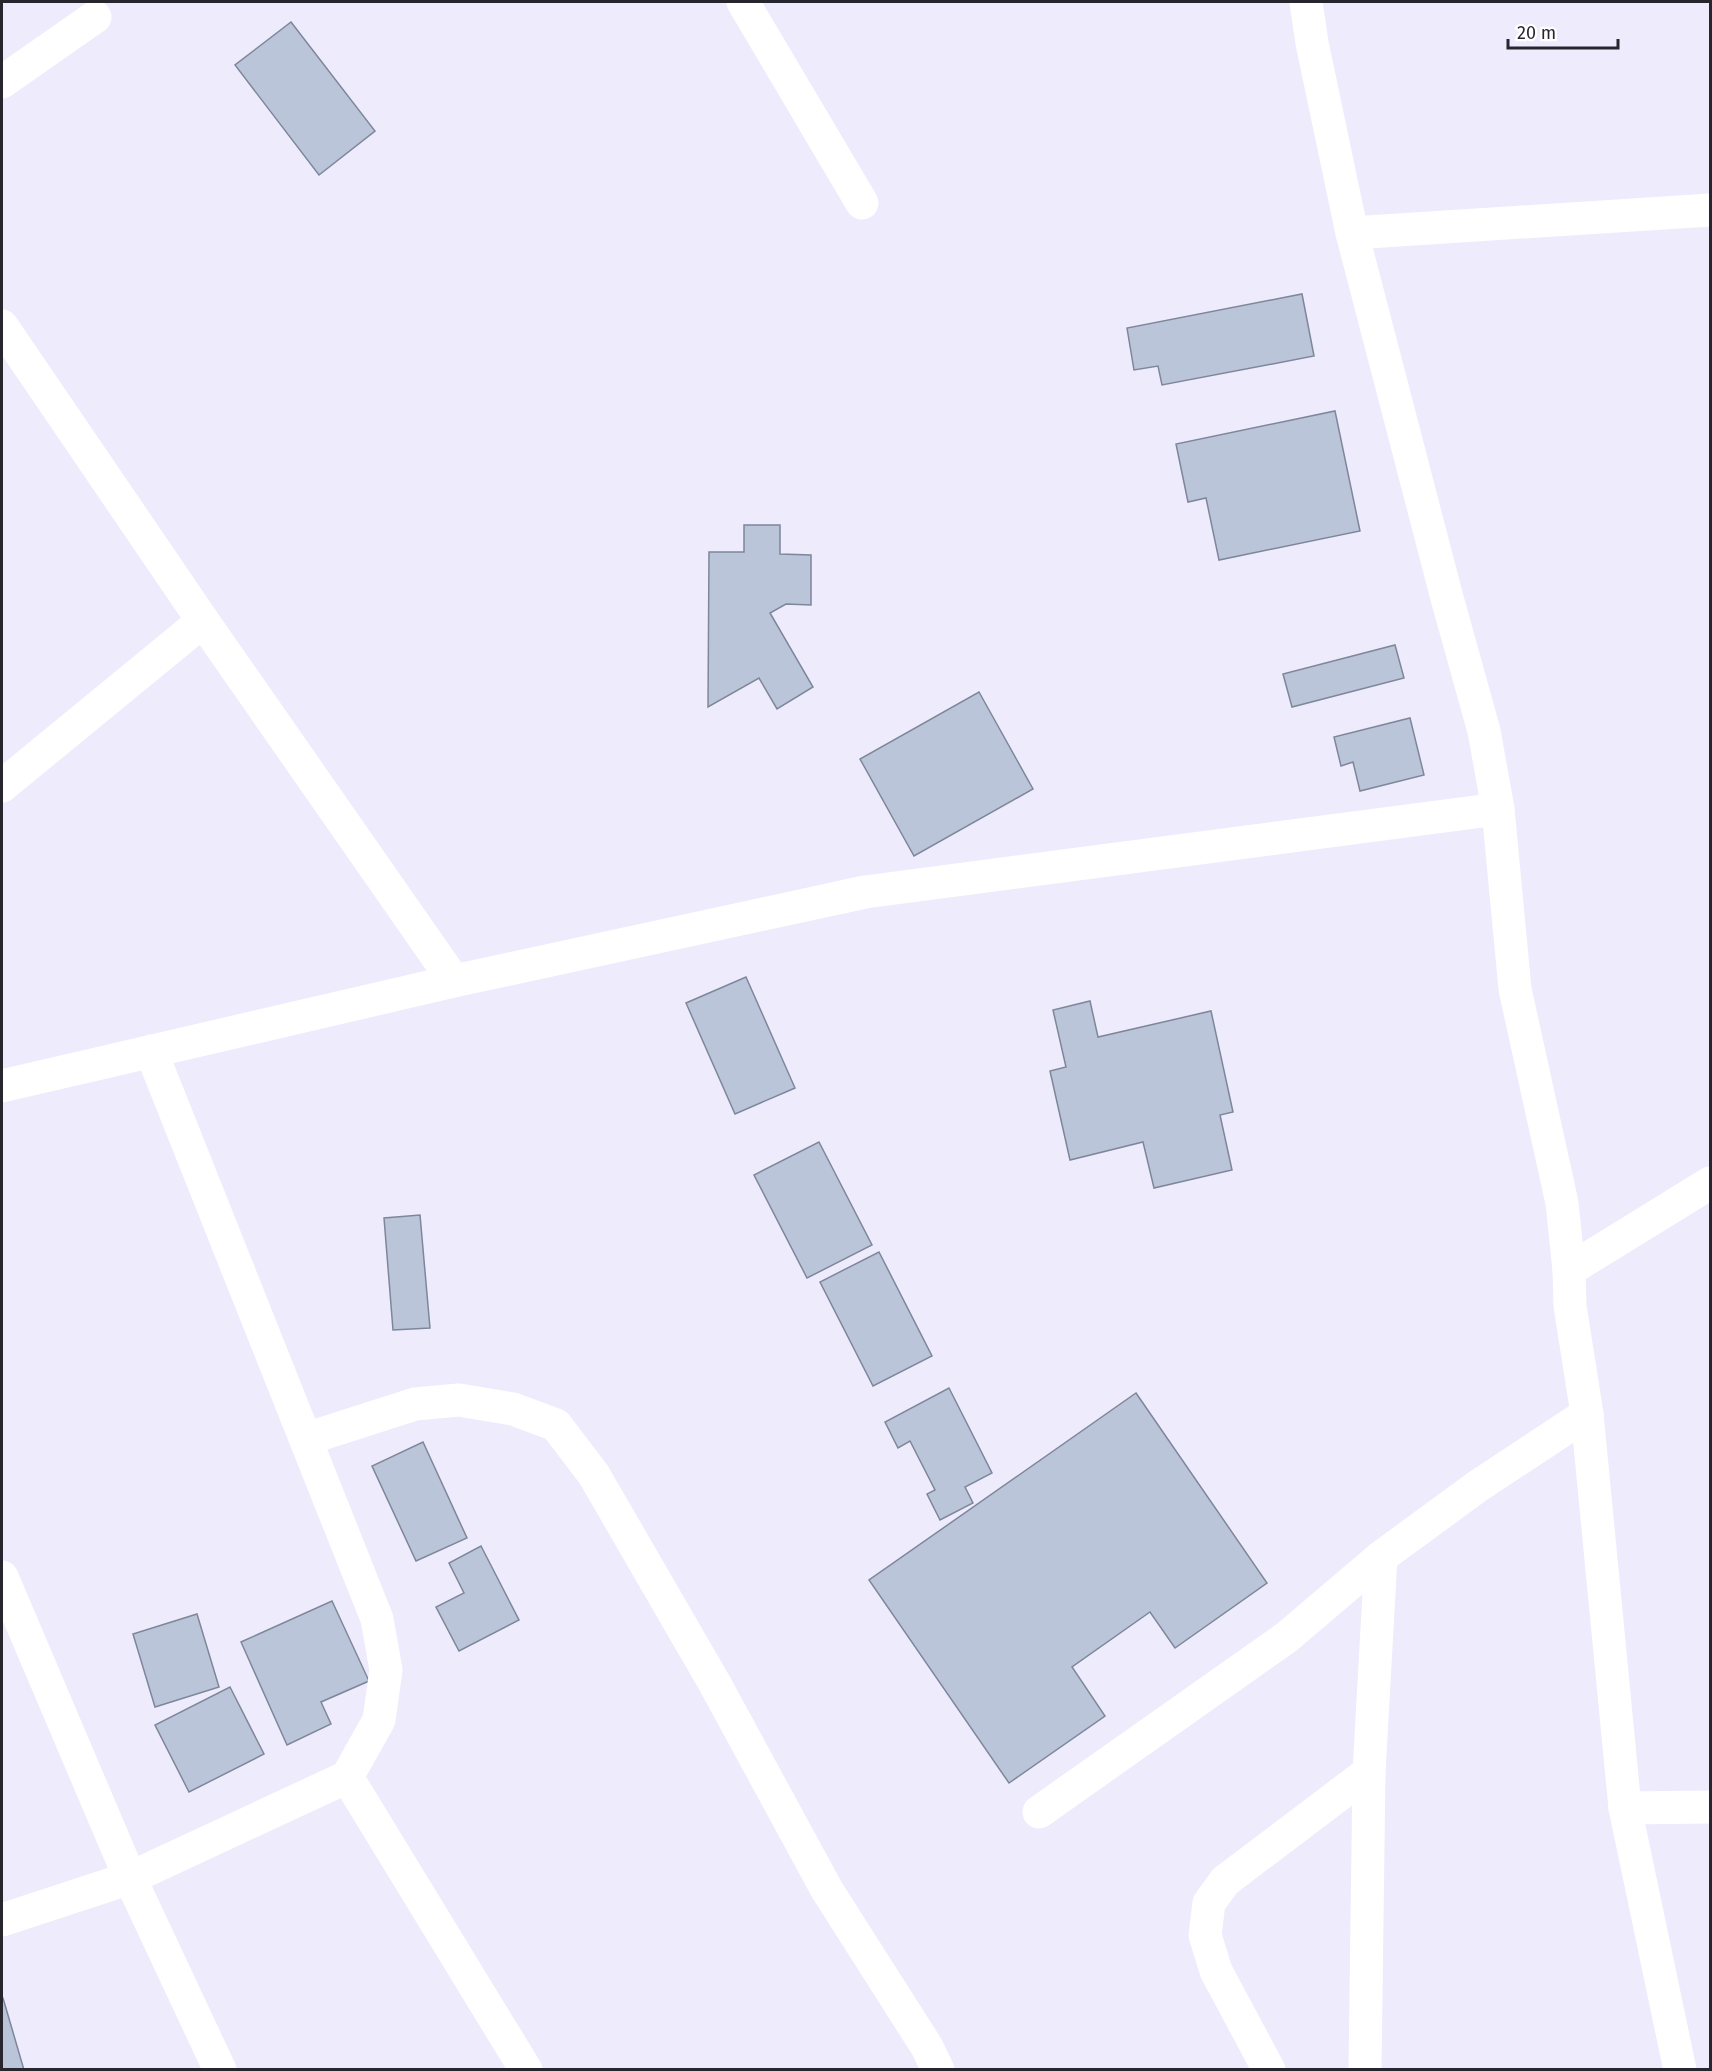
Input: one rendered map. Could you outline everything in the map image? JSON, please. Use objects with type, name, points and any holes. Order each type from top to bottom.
[{"type":"street","points":[[743,2],[862,203]]},
{"type":"street","points":[[1306,2],[1312,43],[1352,233],[1484,731],[1498,810],[1515,989],[1562,1203],[1570,1306],[1587,1414],[1625,1808],[1680,2070]]},
{"type":"street","points":[[2,82],[95,16]]},
{"type":"street","points":[[1352,233],[1710,210]]},
{"type":"street","points":[[2,326],[203,621],[454,981]]},
{"type":"street","points":[[7,773],[203,621]]},
{"type":"street","points":[[2,1086],[454,981],[865,892],[1498,810]]},
{"type":"street","points":[[2,1920],[130,1878],[347,1777],[379,1720],[386,1670],[377,1619],[151,1052]]},
{"type":"street","points":[[1569,1270],[1710,1182]]},
{"type":"street","points":[[306,1439],[415,1404],[459,1400],[513,1409],[556,1425],[594,1475],[715,1684],[827,1890],[927,2047],[938,2070]]},
{"type":"street","points":[[1039,1812],[1287,1637],[1381,1557],[1478,1486],[1587,1414]]},
{"type":"street","points":[[1365,2070],[1369,1772],[1381,1557]]},
{"type":"street","points":[[2,1577],[12,1631],[220,2070]]},
{"type":"street","points":[[1269,2070],[1216,1971],[1205,1935],[1209,1903],[1226,1881],[1369,1772]]},
{"type":"street","points":[[347,1777],[526,2070]]},
{"type":"street","points":[[1625,1808],[1710,1807]]},
{"type":"building","points":[[291,22],[375,131],[319,175],[235,65]]},
{"type":"building","points":[[1302,294],[1314,356],[1162,385],[1158,366],[1134,370],[1127,328]]},
{"type":"building","points":[[1335,411],[1360,531],[1219,560],[1206,498],[1188,502],[1176,444]]},
{"type":"building","points":[[744,525],[780,525],[780,554],[811,555],[811,605],[786,604],[770,613],[813,687],[777,709],[759,678],[708,707],[709,552],[744,552]]},
{"type":"building","points":[[1395,645],[1404,678],[1292,707],[1283,674]]},
{"type":"building","points":[[979,692],[1033,789],[914,856],[860,759]]},
{"type":"building","points":[[1410,718],[1424,775],[1360,791],[1353,762],[1341,766],[1334,737]]},
{"type":"building","points":[[746,977],[795,1088],[735,1114],[686,1003]]},
{"type":"building","points":[[1090,1001],[1098,1037],[1211,1011],[1233,1112],[1220,1115],[1232,1170],[1154,1188],[1143,1142],[1070,1160],[1050,1071],[1066,1067],[1053,1010]]},
{"type":"building","points":[[819,1142],[872,1245],[807,1278],[754,1175]]},
{"type":"building","points":[[420,1215],[430,1328],[393,1330],[384,1218]]},
{"type":"building","points":[[879,1252],[932,1356],[873,1386],[820,1282]]},
{"type":"building","points":[[949,1388],[992,1473],[965,1487],[973,1503],[940,1520],[927,1494],[935,1490],[910,1441],[898,1448],[885,1422]]},
{"type":"building","points":[[1136,1393],[1267,1583],[1175,1648],[1150,1612],[1072,1667],[1105,1716],[1009,1783],[869,1580]]},
{"type":"building","points":[[423,1442],[467,1538],[416,1561],[372,1466]]},
{"type":"building","points":[[481,1546],[519,1620],[459,1651],[436,1607],[464,1593],[449,1563]]},
{"type":"building","points":[[332,1601],[369,1681],[321,1702],[331,1724],[287,1745],[241,1642]]},
{"type":"building","points":[[197,1614],[219,1687],[155,1707],[133,1634]]},
{"type":"building","points":[[230,1687],[264,1754],[189,1792],[155,1725]]},
{"type":"building","points":[[3,1998],[24,2070],[2,2070]]}]
